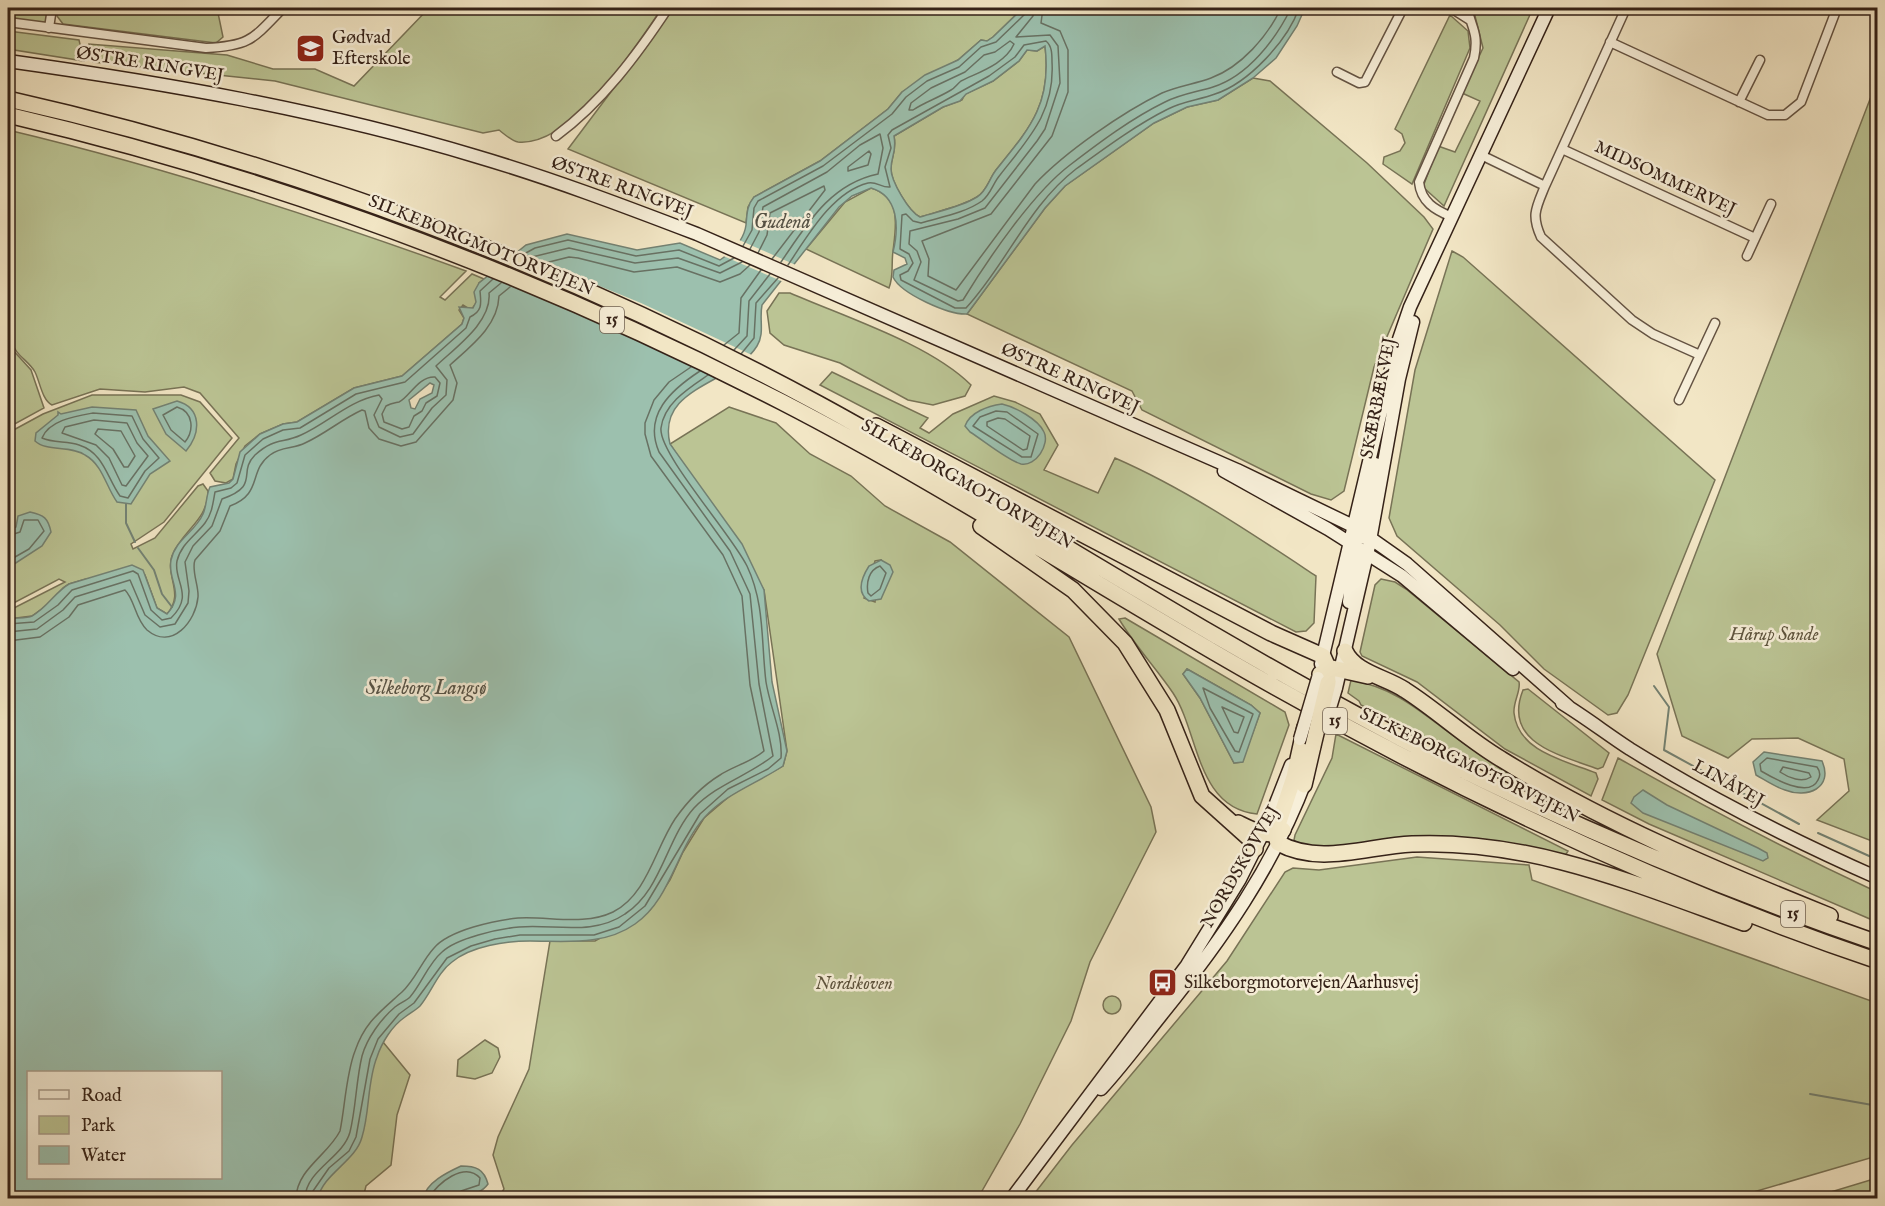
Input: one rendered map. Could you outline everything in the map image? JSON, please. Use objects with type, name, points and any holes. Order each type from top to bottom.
[{"type":"highway","name":"SILKEBORGMOTORVEJEN","points":[[8,99],[125,129],[228,159],[406,227],[559,279],[825,403],[1276,670],[1419,748],[1559,817],[1648,856],[1791,913],[1878,943]]},
{"type":"highway","name":"SILKEBORGMOTORVEJEN","points":[[8,115],[223,173],[406,227],[629,328],[815,420],[1269,684],[1440,777],[1625,864],[1786,928],[1878,961]]},
{"type":"highway","points":[[825,403],[1271,633],[1327,674],[1383,678]]},
{"type":"highway","points":[[845,438],[1034,561],[1073,590],[1108,624],[1140,664],[1167,710],[1202,796],[1221,816],[1251,840],[1256,849]]},
{"type":"highway","points":[[1345,651],[1358,666],[1408,692],[1500,759],[1567,796],[1714,867],[1878,936]]},
{"type":"highway","points":[[1275,834],[1308,743],[1327,674]]},
{"type":"highway","points":[[1304,785],[1309,708]]},
{"type":"highway","points":[[1221,816],[1275,834],[1295,852],[1317,856],[1389,846],[1437,844],[1481,846],[1552,858],[1599,870],[1818,949],[1878,968]]},
{"type":"main road","name":"SKÆRBÆKVEJ","points":[[1359,539],[1382,400],[1410,307],[1549,8]]},
{"type":"main road","name":"ØSTRE RINGVEJ","points":[[8,61],[210,92],[351,122],[476,156],[622,206],[697,234],[1192,453],[1237,470],[1359,539]]},
{"type":"main road","name":"SKÆRBÆKVEJ","points":[[1359,539],[1373,521],[1405,350],[1430,267]]},
{"type":"main road","name":"ØSTRE RINGVEJ","points":[[1192,453],[1256,490],[1359,539]]},
{"type":"main road","name":"LINÅVEJ","points":[[1359,539],[1407,564],[1569,707]]},
{"type":"main road","name":"LINÅVEJ","points":[[1359,539],[1516,671],[1630,749],[1802,844],[1878,878]]},
{"type":"main road","points":[[1309,708],[1327,674],[1345,651],[1359,539]]},
{"type":"main road","points":[[1327,674],[1359,539]]},
{"type":"main road","name":"NORDSKOVVEJ","points":[[1072,1121],[1116,1072],[1216,947],[1275,834],[1304,785]]},
{"type":"main road","name":"NORDSKOVVEJ","points":[[1012,1198],[1187,965],[1256,849],[1275,834]]},
{"type":"street","points":[[49,28],[52,8]]},
{"type":"street","points":[[8,22],[206,48],[237,46],[262,29],[283,8]]},
{"type":"street","points":[[556,136],[586,113],[601,97],[668,8]]},
{"type":"street","points":[[1337,72],[1359,83],[1365,82],[1403,8]]},
{"type":"street","points":[[1451,8],[1470,20],[1476,28],[1478,42],[1474,58],[1419,182],[1420,195],[1425,202],[1452,217]]},
{"type":"street","points":[[1467,8],[1470,20]]},
{"type":"street","points":[[1626,8],[1535,209],[1534,222],[1541,237],[1632,320],[1653,334],[1700,356]]},
{"type":"street","points":[[1610,42],[1768,116],[1785,115],[1797,107],[1836,8]]},
{"type":"street","points":[[1739,102],[1760,60]]},
{"type":"street","name":"MIDSOMMERVEJ","points":[[1562,149],[1755,238]]},
{"type":"street","points":[[1481,155],[1545,186]]},
{"type":"street","points":[[1747,256],[1771,204]]},
{"type":"street","points":[[1679,400],[1715,323]]},
{"type":"green space","points":[[8,8],[48,8],[46,24],[8,19]]},
{"type":"green space","points":[[58,8],[217,8],[223,37],[216,43],[63,24],[57,16]]},
{"type":"green space","points":[[429,8],[662,8],[619,69],[580,112],[559,129],[539,139],[518,142],[499,130],[483,133],[275,81],[93,62],[89,44],[227,55],[273,69],[315,69],[354,86]]},
{"type":"green space","points":[[674,8],[1023,8],[993,37],[987,41],[981,40],[958,60],[902,92],[888,109],[820,161],[754,197],[748,207],[746,223],[568,149]]},
{"type":"green space","points":[[1473,8],[1533,8],[1444,206],[1423,187],[1438,146],[1455,152],[1480,101],[1462,93],[1483,48]]},
{"type":"green space","points":[[1450,15],[1468,31],[1470,48],[1412,184],[1383,164],[1384,157],[1400,151],[1405,143],[1402,134],[1395,129]]},
{"type":"green space","points":[[8,31],[79,40],[84,61],[8,49]]},
{"type":"green space","points":[[1045,46],[1045,84],[1042,100],[1028,128],[994,173],[983,192],[957,206],[920,217],[901,196],[892,175],[894,136],[943,107],[962,100],[965,94],[993,81],[1019,61],[1027,50],[1037,51]]},
{"type":"green space","points":[[1253,78],[1270,81],[1367,163],[1424,217],[1433,229],[1374,367],[1344,491],[1331,500],[1311,494],[1142,410],[1132,391],[967,314],[1045,208],[1065,186],[1154,123],[1187,107],[1218,100]]},
{"type":"green space","name":"Hårup Sande","points":[[1877,81],[1877,843],[1817,820],[1849,791],[1844,759],[1798,738],[1752,739],[1728,758],[1682,736],[1657,654]]},
{"type":"green space","points":[[8,130],[182,176],[353,231],[466,271],[440,297],[445,300],[472,274],[484,279],[479,283],[477,302],[471,310],[463,305],[459,310],[464,318],[462,324],[402,376],[354,388],[297,422],[283,424],[260,434],[245,446],[236,464],[233,479],[226,483],[215,481],[210,473],[239,438],[200,393],[184,387],[145,392],[100,389],[52,405],[44,395],[35,372],[14,347],[9,328]]},
{"type":"green space","points":[[871,188],[888,198],[895,214],[892,274],[889,288],[806,249],[845,202]]},
{"type":"green space","points":[[1452,251],[1463,257],[1715,480],[1628,695],[1617,713],[1608,715],[1544,669],[1500,625],[1397,536],[1389,518],[1415,370]]},
{"type":"green space","points":[[779,293],[790,293],[910,344],[954,370],[971,385],[965,396],[933,405],[908,400],[840,363],[784,345],[770,333],[767,311]]},
{"type":"green space","points":[[8,307],[11,348],[31,370],[44,408],[9,427],[8,433]]},
{"type":"green space","points":[[832,372],[928,418],[920,428],[929,433],[953,414],[994,396],[1015,402],[1040,414],[1058,445],[1044,470],[1098,493],[1115,458],[1167,483],[1243,528],[1316,576],[1314,623],[1306,631],[1296,632],[820,385]]},
{"type":"green space","points":[[92,395],[181,395],[200,402],[232,438],[164,522],[131,544],[133,549],[155,538],[198,486],[203,484],[208,491],[204,510],[176,547],[172,556],[171,571],[175,592],[172,607],[167,614],[157,608],[145,575],[86,579],[69,584],[54,600],[32,616],[8,619],[8,611],[65,582],[59,579],[8,606],[8,433],[43,414]]},
{"type":"green space","name":"Nordskoven","points":[[729,407],[776,423],[810,454],[851,476],[885,506],[950,542],[1069,637],[1151,807],[1156,832],[1090,962],[1071,1021],[1020,1124],[978,1198],[498,1198],[504,1189],[493,1155],[498,1137],[529,1069],[550,941],[595,941],[650,910],[670,880],[683,852],[704,818],[732,794],[783,766],[787,751],[764,590],[670,444]],"holes":[[[881,560],[875,602],[864,598],[875,561]]]},
{"type":"green space","points":[[1381,579],[1395,582],[1406,589],[1519,682],[1514,713],[1517,726],[1524,737],[1545,753],[1596,773],[1598,779],[1591,796],[1505,749],[1417,682],[1362,656],[1360,652],[1375,585]]},
{"type":"green space","points":[[1125,618],[1285,712],[1289,725],[1257,814],[1237,809],[1222,798],[1210,783],[1182,709],[1173,693],[1119,619]],"holes":[[[1187,669],[1251,705],[1260,713],[1242,762],[1234,763],[1200,698],[1183,674]]]},
{"type":"green space","points":[[1351,680],[1370,684],[1402,699],[1487,758],[1580,809],[1577,813],[1361,705],[1348,693]]},
{"type":"green space","points":[[1528,689],[1609,753],[1603,767],[1598,769],[1552,752],[1527,735],[1521,723],[1519,708],[1523,690]]},
{"type":"green space","points":[[1336,734],[1568,851],[1565,856],[1497,841],[1407,839],[1316,849],[1299,845],[1294,840],[1295,835],[1332,758]]},
{"type":"green space","points":[[1618,758],[1746,828],[1877,892],[1877,922],[1649,824],[1602,800]]},
{"type":"green space","points":[[1417,857],[1529,865],[1532,880],[1877,1003],[1877,1156],[1733,1198],[1031,1198],[1072,1145],[1227,961],[1285,872],[1293,868],[1319,870]]},
{"type":"green space","points":[[1112,996],[1118,999],[1121,1005],[1118,1011],[1112,1014],[1106,1011],[1103,1005],[1106,999]]},
{"type":"green space","points":[[485,1040],[498,1048],[500,1057],[492,1073],[475,1079],[457,1076],[458,1060]]},
{"type":"green space","points":[[383,1042],[410,1075],[397,1115],[391,1165],[366,1186],[363,1198],[302,1198]]},
{"type":"green space","points":[[1877,1178],[1877,1198],[1811,1198]]},
{"type":"water","name":"Silkeborg Langsø","points":[[1023,8],[1305,8],[1297,26],[1276,58],[1253,78],[1218,100],[1187,107],[1154,123],[1065,186],[1045,208],[967,314],[949,311],[926,302],[898,284],[893,277],[894,270],[907,264],[905,258],[893,252],[896,223],[892,205],[880,192],[871,188],[852,196],[839,207],[762,305],[761,336],[757,346],[746,359],[685,398],[674,410],[669,425],[670,444],[742,544],[764,590],[772,682],[787,751],[783,766],[721,802],[704,818],[686,845],[665,888],[647,914],[635,924],[611,936],[584,941],[500,943],[469,952],[447,966],[420,1006],[400,1021],[385,1040],[374,1067],[365,1127],[359,1146],[326,1182],[318,1198],[8,1198],[8,619],[32,616],[69,584],[132,565],[143,570],[157,608],[167,614],[175,600],[176,593],[170,567],[173,553],[199,520],[204,511],[210,487],[229,483],[233,479],[240,452],[260,434],[283,424],[297,422],[354,388],[402,376],[462,324],[464,318],[459,307],[473,308],[476,302],[474,292],[479,283],[526,245],[567,234],[637,250],[680,243],[720,260],[743,236],[747,213],[754,197],[820,161],[888,109],[902,92],[925,75],[958,60],[981,40],[987,41]],"holes":[[[1045,46],[1046,66],[1042,100],[1036,114],[983,192],[957,206],[920,217],[916,214],[901,196],[892,174],[894,136],[993,81],[1019,61],[1027,50],[1037,51]],[[430,383],[434,385],[432,393],[420,399],[415,409],[411,408],[409,400]]]},
{"type":"water","points":[[177,401],[185,404],[195,415],[194,437],[186,451],[166,434],[153,409]]},
{"type":"water","points":[[1002,404],[1026,414],[1044,432],[1043,448],[1032,462],[1021,464],[1009,458],[970,432],[965,426],[975,413]]},
{"type":"water","points":[[92,407],[136,410],[148,436],[170,461],[150,474],[131,504],[117,502],[96,464],[85,455],[73,450],[46,446],[35,441],[36,433],[58,415],[58,412],[61,414]]},
{"type":"water","points":[[30,512],[45,518],[51,532],[42,546],[8,568],[8,531],[16,527],[18,516]]},
{"type":"water","points":[[881,560],[890,565],[893,572],[881,599],[869,601],[862,593],[862,580],[869,566]]},
{"type":"water","points":[[1187,669],[1251,705],[1260,713],[1243,762],[1234,763],[1200,698],[1183,674]]},
{"type":"water","points":[[1764,752],[1822,761],[1825,770],[1824,778],[1816,789],[1810,792],[1785,790],[1756,775],[1753,762]]},
{"type":"water","points":[[1643,790],[1667,805],[1758,848],[1767,853],[1768,858],[1763,861],[1643,813],[1631,803],[1634,797]]},
{"type":"water","points":[[461,1166],[479,1169],[482,1172],[488,1184],[483,1190],[467,1196],[424,1198],[433,1183]]},
{"type":"pier","points":[[737,239],[798,266],[786,283],[721,255],[730,251]]},
{"type":"pier","points":[[514,251],[641,303],[754,356],[735,369],[633,319],[500,262]]},
{"type":"waterway","points":[[126,504],[126,523],[135,542]]},
{"type":"waterway","points":[[138,548],[154,570],[162,594],[172,607]]},
{"type":"waterway","points":[[1654,686],[1669,707],[1664,750],[1799,824]]},
{"type":"waterway","points":[[1818,833],[1878,860]]},
{"type":"waterway","points":[[1810,1094],[1878,1106]]},
{"type":"waterway","points":[[515,1192],[524,1198]]},
{"type":"place","name":"Gødvad Efterskole","points":[[311,48]]},
{"type":"place","name":"Silkeborgmotorvejen/Aarhusvej","points":[[1163,983]]},
{"type":"water label","name":"Gudenå","points":[[782,222]]}]
